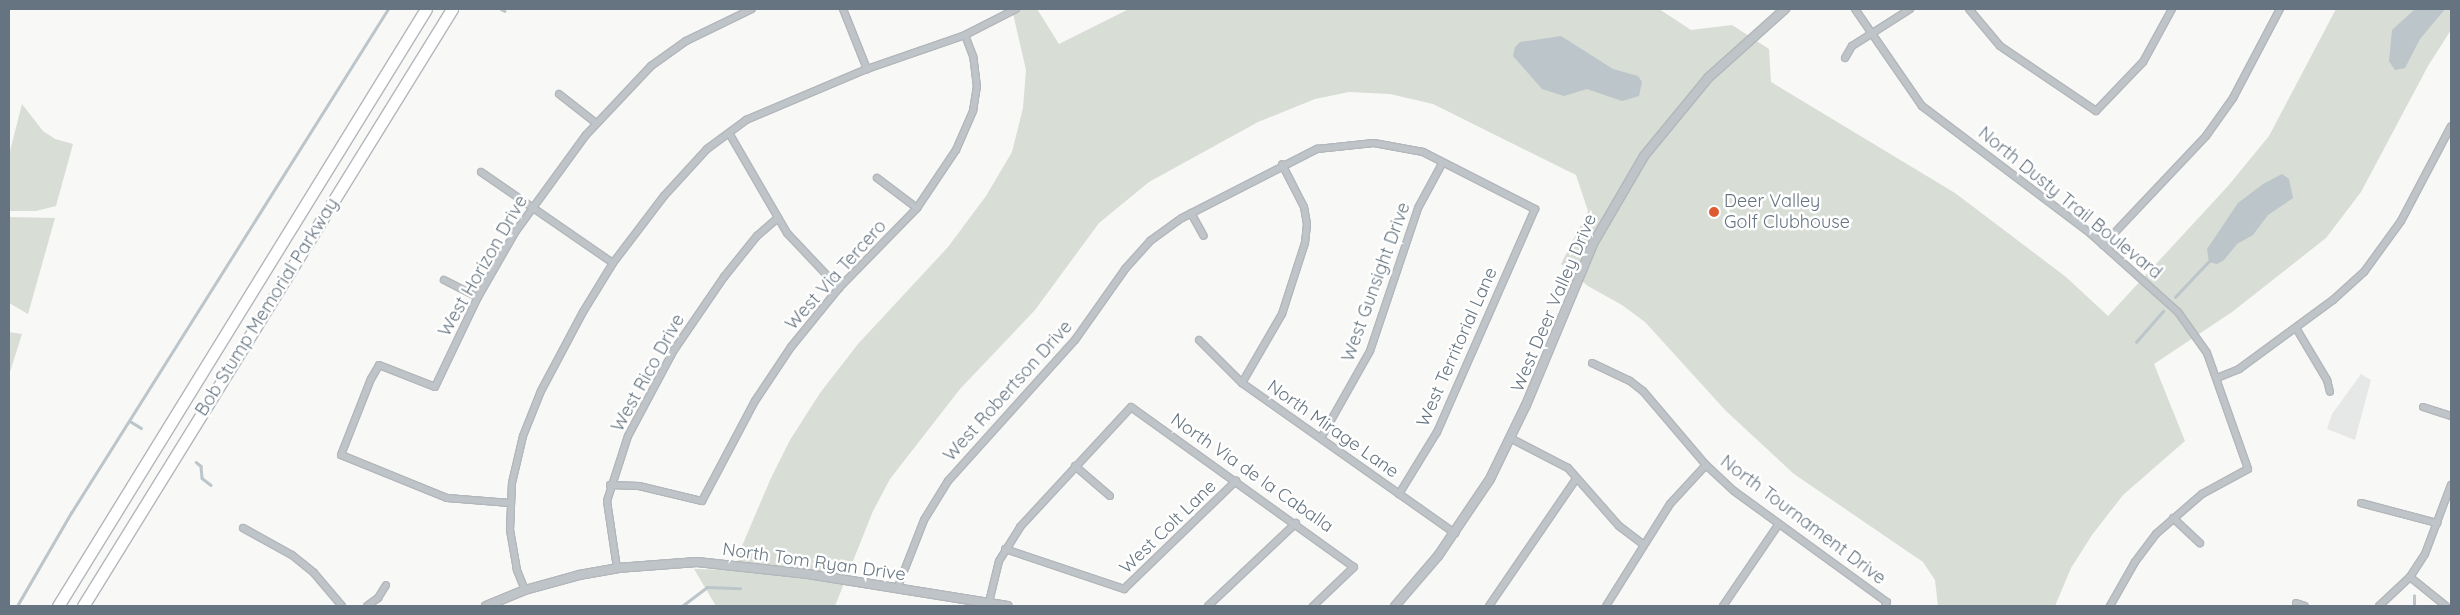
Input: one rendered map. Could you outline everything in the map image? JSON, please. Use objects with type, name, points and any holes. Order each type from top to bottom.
[{"type":"highway","name":"Bob Stump Memorial Parkway","points":[[58,606],[426,9]]},
{"type":"highway","name":"Bob Stump Memorial Parkway","points":[[83,606],[452,9]]},
{"type":"street","name":"West Horizon Drive","points":[[510,503],[447,498],[341,455],[379,364],[435,387],[478,297],[532,208],[596,123],[651,66],[686,41],[743,10],[752,9]]},
{"type":"street","points":[[843,9],[868,69]]},
{"type":"street","points":[[525,590],[517,570],[510,530],[510,503],[521,444],[541,391],[612,263],[684,172],[729,133],[773,106],[868,69],[965,35],[1016,9]]},
{"type":"street","name":"West Deer Valley Drive","points":[[1395,606],[1455,533],[1512,439],[1581,270],[1606,217],[1636,168],[1698,89],[1784,9]]},
{"type":"street","name":"North Dusty Trail Boulevard","points":[[1856,9],[1922,106],[2016,175],[2104,246],[2192,327],[2217,378],[2248,469],[2218,482],[2173,518]]},
{"type":"street","points":[[1845,58],[1852,46],[1871,32],[1910,9]]},
{"type":"street","points":[[1970,9],[2000,46],[2096,111],[2143,62],[2172,9]]},
{"type":"street","points":[[2104,246],[2206,136],[2232,98],[2280,9]]},
{"type":"street","name":"West Via Tercero","points":[[610,485],[639,486],[702,501],[755,401],[791,347],[839,288],[917,208],[956,150],[974,110],[977,87],[973,56],[965,35]]},
{"type":"street","points":[[559,94],[596,123]]},
{"type":"street","points":[[2217,378],[2239,369],[2296,328],[2364,272],[2388,242],[2451,126]]},
{"type":"street","points":[[729,133],[778,218],[806,256],[839,288]]},
{"type":"street","name":"West Robertson Drive","points":[[897,588],[924,520],[948,481],[1075,340],[1124,269],[1150,242],[1191,213],[1282,164],[1317,149],[1352,143],[1396,145],[1443,162],[1535,209]]},
{"type":"street","name":"West Gunsight Drive","points":[[1321,438],[1370,351],[1418,208],[1443,162]]},
{"type":"street","points":[[1242,383],[1282,314],[1305,243],[1307,224],[1304,207],[1282,164]]},
{"type":"street","points":[[481,172],[612,263]]},
{"type":"street","points":[[876,178],[917,208]]},
{"type":"street","name":"West Territorial Lane","points":[[1399,494],[1437,432],[1535,209]]},
{"type":"street","points":[[1191,213],[1204,236]]},
{"type":"street","name":"West Rico Drive","points":[[617,568],[607,501],[610,485],[628,436],[674,350],[724,277],[757,236],[778,218]]},
{"type":"street","points":[[444,280],[478,297]]},
{"type":"street","points":[[2296,328],[2327,380],[2330,392]]},
{"type":"street","name":"North Mirage Lane","points":[[1199,340],[1242,383],[1455,533]]},
{"type":"street","name":"North Tournament Drive","points":[[1592,363],[1630,381],[1643,391],[1706,465],[1778,524],[1886,604]]},
{"type":"street","name":"North Via de la Caballa","points":[[1075,466],[1131,407],[1354,566],[1313,606]]},
{"type":"street","points":[[2423,407],[2451,416]]},
{"type":"street","points":[[1512,439],[1556,460],[1619,526],[1643,544]]},
{"type":"street","points":[[1606,606],[1643,544],[1670,504],[1706,465]]},
{"type":"street","points":[[989,602],[1005,549],[1020,527],[1075,466],[1110,496]]},
{"type":"street","points":[[1489,606],[1576,479]]},
{"type":"street","name":"West Colt Lane","points":[[1005,549],[1124,589],[1236,481]]},
{"type":"street","points":[[2379,606],[2410,577],[2425,554],[2451,485]]},
{"type":"street","points":[[2360,503],[2437,523]]},
{"type":"street","points":[[2110,606],[2135,562],[2173,518],[2200,543]]},
{"type":"street","points":[[1208,606],[1296,523]]},
{"type":"street","points":[[1723,606],[1778,524]]},
{"type":"street","points":[[243,528],[292,555],[314,573],[342,606]]},
{"type":"street","name":"North Tom Ryan Drive","points":[[486,606],[525,590],[617,568],[701,562],[897,588],[1007,606]]},
{"type":"street","points":[[2410,577],[2446,606]]},
{"type":"street","points":[[367,606],[378,598],[386,586]]},
{"type":"street","points":[[2296,603],[2305,606]]},
{"type":"shaded area","points":[[1012,9],[1037,9],[1059,44],[1129,9],[1659,9],[1691,30],[1732,25],[1769,49],[1771,82],[1955,193],[2066,277],[2108,316],[2228,186],[2269,136],[2336,9],[2451,9],[2451,30],[2428,66],[2361,192],[2326,238],[2232,312],[2154,364],[2185,441],[2123,495],[2092,535],[2071,568],[2055,606],[1938,606],[1935,580],[1923,562],[1794,474],[1726,411],[1645,322],[1622,305],[1588,286],[1561,264],[1588,211],[1576,175],[1433,104],[1390,94],[1349,92],[1315,99],[1258,122],[1149,182],[1099,223],[1035,310],[960,389],[890,479],[873,511],[835,606],[716,606],[694,569],[736,570],[739,553],[771,478],[790,440],[820,393],[858,344],[948,247],[986,196],[1012,152],[1023,108],[1026,70]]},
{"type":"shaded area","points":[[2415,9],[2445,9],[2420,39],[2405,68],[2395,70],[2389,61],[2392,30]]},
{"type":"shaded area","points":[[1561,36],[1613,69],[1638,76],[1642,82],[1639,96],[1622,101],[1587,89],[1564,96],[1542,89],[1513,56],[1515,47],[1520,42]]},
{"type":"shaded area","points":[[22,104],[43,131],[55,139],[73,144],[56,206],[36,211],[9,211],[9,155]]},
{"type":"shaded area","points":[[2282,174],[2289,179],[2293,198],[2268,215],[2253,235],[2237,244],[2224,260],[2217,264],[2209,262],[2207,249],[2238,203],[2263,184]]},
{"type":"shaded area","points":[[9,217],[55,218],[28,314],[9,303]]},
{"type":"shaded area","points":[[9,332],[22,334],[9,375]]},
{"type":"shaded area","points":[[2361,374],[2371,380],[2355,440],[2327,429],[2332,414]]},
{"type":"waterway","points":[[17,606],[71,513],[388,9]]},
{"type":"waterway","points":[[501,9],[505,11]]},
{"type":"waterway","points":[[2175,297],[2210,260]]},
{"type":"waterway","points":[[2136,342],[2163,311]]},
{"type":"waterway","points":[[130,421],[141,428]]},
{"type":"waterway","points":[[196,462],[201,466],[202,478],[211,485]]},
{"type":"waterway","points":[[682,606],[707,587],[740,588]]},
{"type":"waterway","points":[[2414,596],[2414,606]]},
{"type":"place","name":"Deer Valley Golf Clubhouse","points":[[1714,212]]}]
